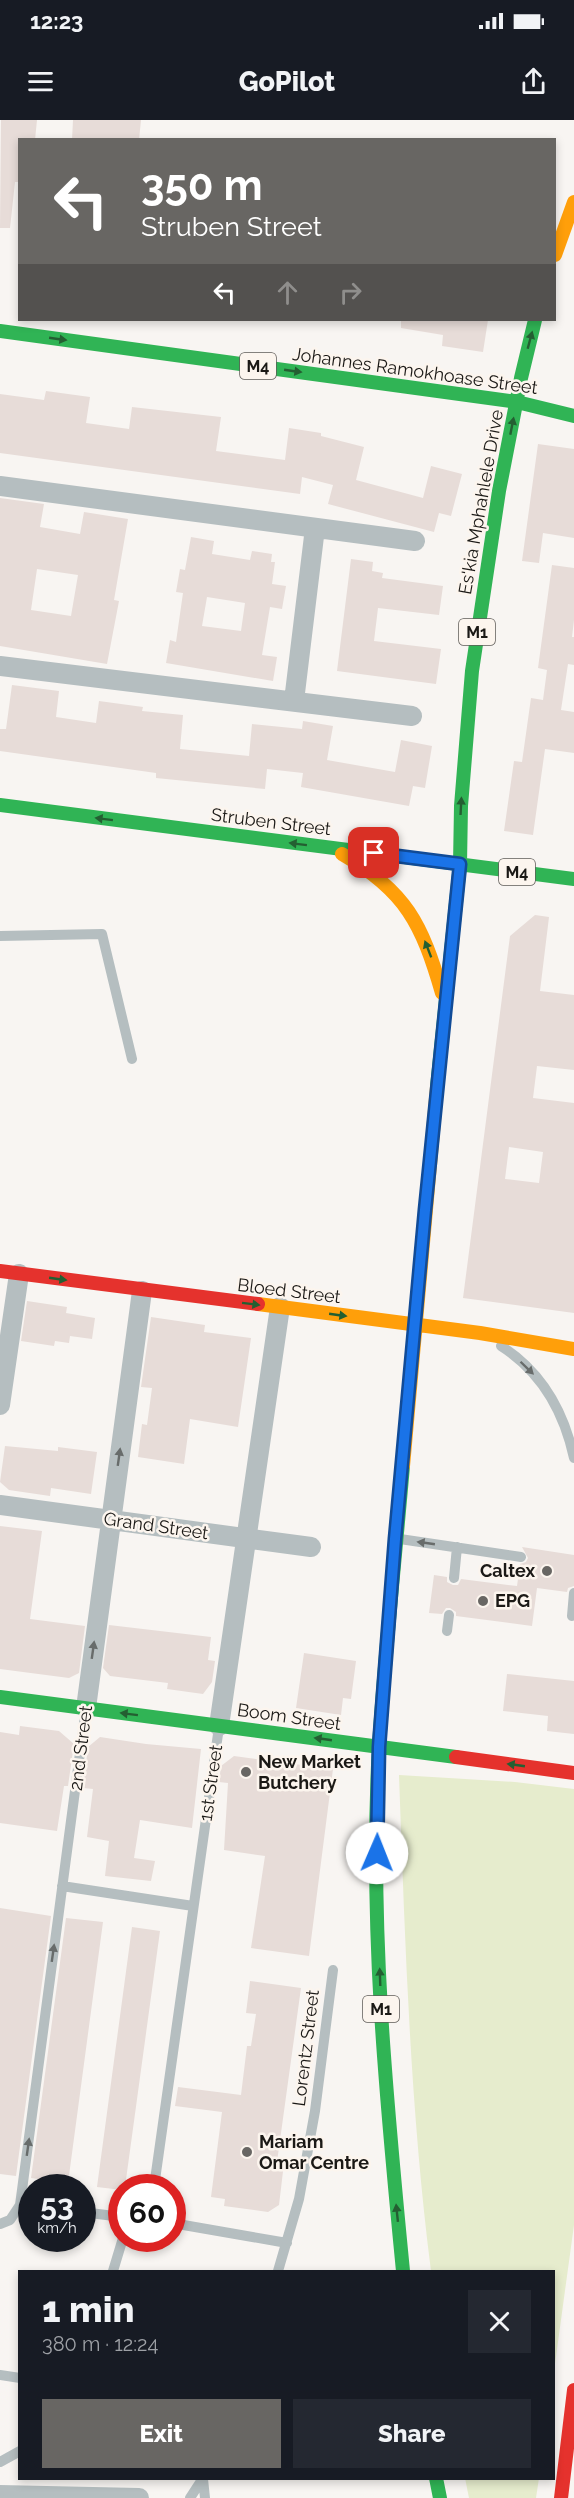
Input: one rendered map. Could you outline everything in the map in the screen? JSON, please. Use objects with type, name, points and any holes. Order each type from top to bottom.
[{"type":"main road","points":[[556,252],[574,202]]},
{"type":"main road","name":"Es'kia Mphahlele Drive","points":[[403,2270],[383,2061],[377,1895],[379,1747],[395,1539],[460,864],[461,806],[472,670],[499,492],[535,321]]},
{"type":"main road","name":"Johannes Ramokhoase Street","points":[[0,331],[516,402],[574,416]]},
{"type":"main road","name":"Struben Street","points":[[0,806],[574,879]]},
{"type":"main road","points":[[332,848],[376,874],[408,908],[426,945],[446,1005]]},
{"type":"main road","name":"Bloed Street","points":[[10,1272],[142,1291],[480,1333],[574,1349]]},
{"type":"main road","name":"Boom Street","points":[[0,1697],[574,1773]]},
{"type":"main road","points":[[561,2498],[574,2390]]},
{"type":"main road","points":[[436,2480],[440,2498]]},
{"type":"street","points":[[0,486],[415,541]]},
{"type":"street","points":[[294,702],[315,528]]},
{"type":"street","points":[[0,666],[412,716]]},
{"type":"street","points":[[0,1405],[10,1272]]},
{"type":"street","name":"2nd Street","points":[[86,1708],[142,1291]]},
{"type":"street","name":"1st Street","points":[[219,1726],[280,1307]]},
{"type":"street","name":"Grand Street","points":[[0,1505],[312,1547]]},
{"type":"street","points":[[0,2495],[139,2498]]},
{"type":"lane","points":[[0,936],[102,934],[132,1059]]},
{"type":"lane","points":[[480,1333],[511,1352],[546,1386],[568,1429],[574,1458]]},
{"type":"lane","points":[[395,1539],[521,1557]]},
{"type":"lane","points":[[454,1578],[457,1547]]},
{"type":"lane","points":[[572,1616],[574,1593]]},
{"type":"lane","points":[[447,1631],[449,1615]]},
{"type":"lane","name":"2nd Street","points":[[29,2174],[62,1886],[86,1708]]},
{"type":"lane","name":"1st Street","points":[[156,2174],[219,1726]]},
{"type":"lane","points":[[62,1886],[194,1906]]},
{"type":"lane","name":"Lorentz Street","points":[[278,2270],[299,2199],[315,2111],[333,1970]]},
{"type":"lane","points":[[0,2224],[10,2220],[18,2212]]},
{"type":"lane","points":[[186,2225],[287,2243]]},
{"type":"lane","points":[[113,2270],[119,2252]]},
{"type":"lane","points":[[0,2376],[18,2378]]},
{"type":"lane","points":[[0,2463],[18,2452]]},
{"type":"lane","points":[[190,2498],[202,2480]]},
{"type":"lane","points":[[203,2480],[205,2498]]},
{"type":"green space","points":[[399,1775],[515,1782],[574,1789],[574,2225],[555,2364],[555,2270],[431,2270],[418,2148],[406,1962]]},
{"type":"green space","points":[[465,2480],[539,2480],[536,2498],[469,2498]]},
{"type":"building","points":[[1,120],[37,120],[35,138],[18,138],[18,182],[15,182],[10,228],[0,228]]},
{"type":"building","points":[[73,120],[141,120],[139,138],[72,138]]},
{"type":"building","points":[[401,321],[488,321],[483,352],[442,346],[443,335],[401,328]]},
{"type":"building","points":[[46,391],[90,397],[86,423],[129,429],[132,407],[221,417],[216,451],[285,460],[289,428],[321,433],[321,436],[364,447],[356,480],[423,498],[431,466],[462,474],[451,516],[439,513],[434,532],[328,504],[333,485],[302,477],[300,494],[0,453],[0,394],[44,400]]},
{"type":"building","points":[[538,444],[574,449],[574,538],[543,533],[539,563],[522,561]]},
{"type":"building","points":[[0,498],[44,504],[40,527],[80,534],[84,512],[128,519],[114,600],[119,601],[107,664],[0,646]],"holes":[[[37,569],[78,575],[71,616],[31,610]]]},
{"type":"building","points":[[191,537],[214,541],[212,554],[250,560],[252,551],[272,554],[271,562],[275,562],[272,584],[286,586],[282,609],[270,607],[262,655],[277,657],[273,681],[166,663],[170,640],[176,642],[183,593],[176,592],[180,569],[185,570]],"holes":[[[207,597],[245,603],[241,631],[202,626]]]},
{"type":"building","points":[[351,559],[373,562],[372,571],[383,573],[382,578],[443,586],[439,615],[378,608],[374,641],[441,649],[436,684],[337,671]]},
{"type":"building","points":[[552,565],[574,568],[572,637],[574,637],[574,665],[568,664],[561,710],[574,712],[574,753],[545,749],[533,835],[504,831],[514,761],[522,762],[531,698],[543,700],[547,670],[538,668]]},
{"type":"building","points":[[12,685],[59,691],[56,717],[96,723],[99,701],[143,707],[142,711],[183,715],[180,749],[249,756],[252,724],[302,729],[303,721],[333,726],[327,760],[395,772],[401,740],[432,746],[425,788],[413,786],[409,806],[301,787],[303,773],[267,769],[265,789],[156,778],[156,773],[0,751],[0,729],[6,729]]},
{"type":"building","points":[[535,915],[549,917],[540,991],[574,995],[574,1070],[537,1066],[533,1098],[574,1103],[574,1313],[463,1298],[510,936]],"holes":[[[509,1147],[543,1152],[539,1183],[505,1179]]]},
{"type":"building","points":[[27,1301],[67,1307],[66,1313],[95,1318],[92,1339],[70,1336],[69,1343],[55,1341],[54,1346],[21,1341]]},
{"type":"building","points":[[151,1317],[205,1325],[204,1332],[251,1338],[238,1427],[190,1419],[184,1464],[138,1457],[142,1424],[147,1425],[152,1388],[141,1387]]},
{"type":"building","points":[[5,1446],[58,1451],[58,1447],[97,1452],[91,1494],[51,1488],[50,1496],[9,1490],[0,1482]]},
{"type":"building","points":[[0,1526],[42,1531],[30,1619],[85,1626],[79,1673],[69,1678],[0,1669]]},
{"type":"building","name":"EPG","points":[[522,1547],[574,1555],[574,1586],[568,1588],[567,1592],[537,1588],[532,1626],[456,1616],[456,1612],[450,1608],[446,1608],[442,1614],[429,1613],[434,1575],[447,1577],[447,1582],[453,1585],[458,1585],[461,1579],[517,1586],[520,1564],[526,1562],[528,1558]]},
{"type":"building","points":[[109,1625],[211,1637],[208,1660],[215,1661],[212,1682],[203,1694],[167,1689],[168,1683],[110,1676],[103,1668]]},
{"type":"building","points":[[304,1653],[356,1661],[351,1699],[343,1698],[341,1715],[296,1708]]},
{"type":"building","points":[[507,1674],[574,1681],[574,1734],[547,1731],[548,1716],[503,1711]]},
{"type":"building","points":[[20,1726],[59,1731],[74,1744],[68,1786],[64,1786],[57,1831],[0,1823],[0,1732],[19,1735]]},
{"type":"building","points":[[100,1737],[201,1749],[192,1828],[140,1820],[134,1858],[155,1861],[151,1881],[105,1876],[109,1841],[87,1837],[93,1789],[83,1788],[88,1747]]},
{"type":"building","points":[[234,1756],[333,1769],[309,1956],[251,1948],[265,1856],[224,1850],[228,1783],[219,1782],[221,1766]]},
{"type":"building","points":[[0,1908],[51,1916],[16,2176],[0,2174]]},
{"type":"building","points":[[66,1918],[103,1922],[69,2174],[32,2174]]},
{"type":"building","points":[[132,1927],[160,1931],[127,2174],[108,2174],[108,2188],[97,2187]]},
{"type":"building","points":[[250,1981],[301,1988],[277,2162],[284,2163],[279,2205],[268,2212],[224,2206],[225,2199],[211,2197],[222,2112],[175,2106],[178,2087],[241,2095],[247,2046],[251,2046],[256,2014],[246,2013]]},
{"type":"traffic: fast","points":[[437,1087],[460,864],[461,806],[472,671],[499,491],[535,321]]},
{"type":"traffic: fast","points":[[0,331],[517,402],[574,416]]},
{"type":"traffic: fast","points":[[0,805],[574,879]]},
{"type":"traffic: fast","points":[[403,1466],[387,1641],[376,1812],[381,2009],[403,2270]]},
{"type":"traffic: fast","points":[[0,1697],[456,1757]]},
{"type":"traffic: fast","points":[[436,2480],[440,2498]]},
{"type":"traffic: slow","points":[[556,252],[574,202]]},
{"type":"traffic: slow","points":[[342,854],[382,882],[408,912],[427,947],[442,993]]},
{"type":"traffic: slow","points":[[403,1466],[437,1087]]},
{"type":"traffic: slow","points":[[258,1304],[480,1333],[574,1349]]},
{"type":"traffic: jam","points":[[0,1271],[258,1304]]},
{"type":"traffic: jam","points":[[456,1757],[574,1773]]},
{"type":"traffic: jam","points":[[561,2498],[574,2390]]},
{"type":"place","name":"Caltex","points":[[547,1571]]},
{"type":"place","name":"EPG","points":[[483,1601]]},
{"type":"place","name":"New Market Butchery","points":[[246,1772]]},
{"type":"place","name":"Mariam Omar Centre","points":[[247,2152]]},
{"type":"route","points":[[374,853],[460,864],[395,1539],[379,1747],[377,1853]]}]
